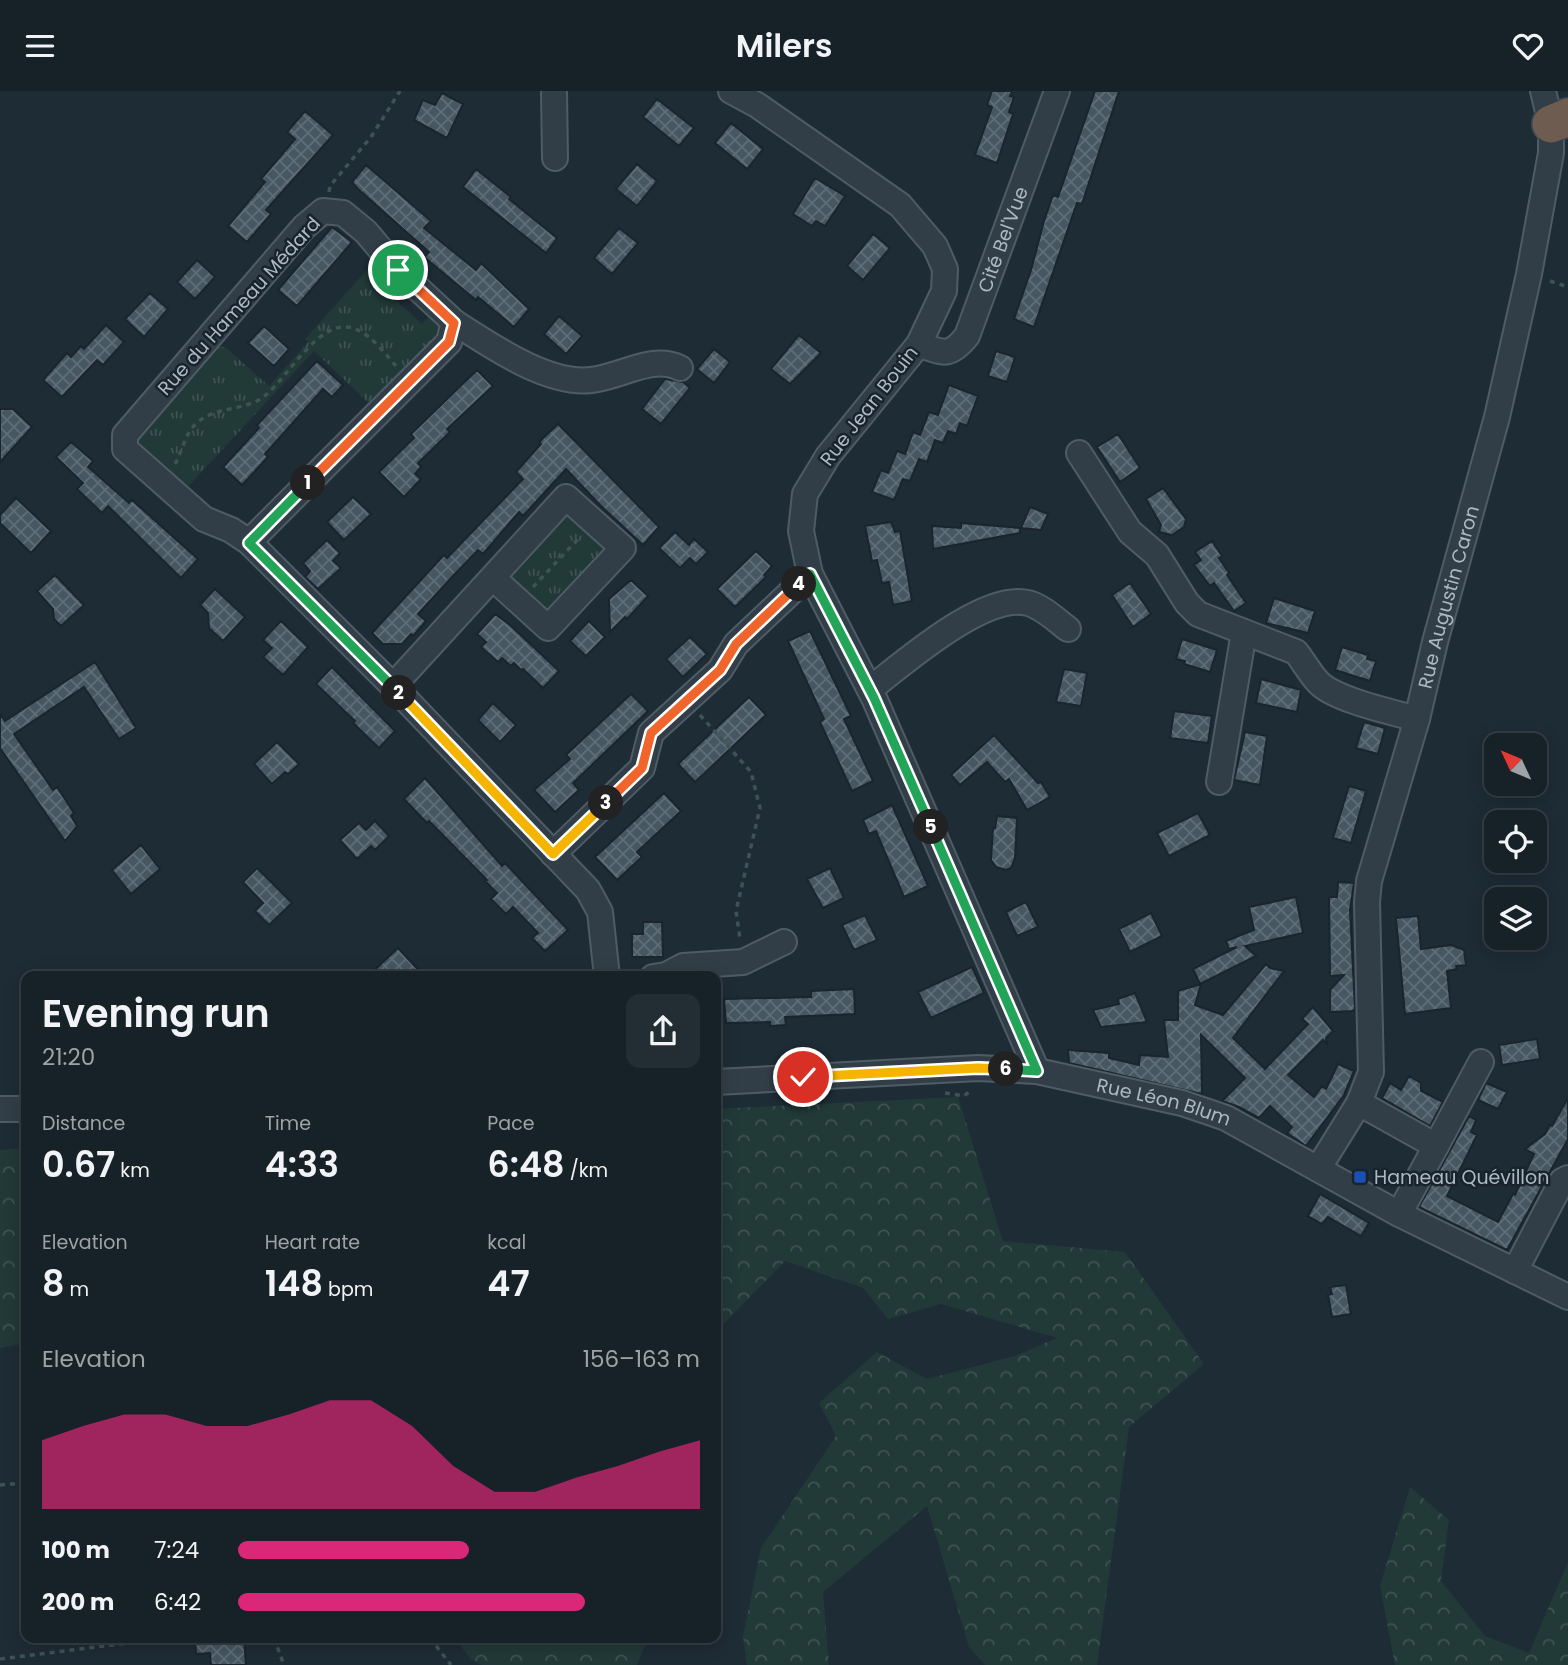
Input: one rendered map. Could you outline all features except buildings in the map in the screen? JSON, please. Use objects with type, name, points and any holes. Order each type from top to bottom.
[{"type":"street","points":[[554,91],[555,157]]},
{"type":"street","name":"Rue Jean Bouin","points":[[731,91],[757,105],[900,205],[935,246],[945,269],[944,291],[919,344],[828,456],[805,494],[801,531],[810,574],[870,689],[1037,1071]]},
{"type":"street","name":"Cité Bel'Vue","points":[[919,344],[943,353],[956,349],[967,336],[1057,91]]},
{"type":"street","name":"Rue Augustin Caron","points":[[1318,1169],[1359,1103],[1371,1072],[1367,902],[1369,881],[1417,719],[1500,404],[1529,274],[1551,153],[1554,110]]},
{"type":"street","name":"Rue du Hameau Médard","points":[[160,481],[125,449],[125,435],[304,227],[323,211],[343,212],[366,232],[398,270],[454,323],[514,360],[566,379],[591,381],[667,362],[680,367]]},
{"type":"street","points":[[249,543],[449,342],[454,323]]},
{"type":"street","points":[[1079,453],[1130,532],[1157,555],[1186,603],[1198,614],[1296,652],[1307,664],[1317,682],[1331,693],[1417,719]]},
{"type":"street","points":[[160,481],[204,519],[231,530],[249,543],[393,686],[588,890],[600,912],[606,971]]},
{"type":"street","points":[[393,686],[566,497],[624,548],[548,628],[493,578]]},
{"type":"street","points":[[553,854],[642,768],[651,733],[720,670],[736,644],[810,574]]},
{"type":"street","points":[[870,689],[956,626],[990,606],[1010,601],[1027,602],[1039,607],[1068,629]]},
{"type":"street","points":[[1219,782],[1244,632]]},
{"type":"street","points":[[674,971],[683,966],[743,962],[784,942]]},
{"type":"street","points":[[1399,1214],[1481,1062]]},
{"type":"street","name":"Rue Léon Blum","points":[[721,1082],[978,1068],[1037,1071],[1182,1104],[1226,1118],[1399,1214],[1568,1297]]},
{"type":"street","points":[[1359,1103],[1436,1146]]},
{"type":"street","points":[[0,1109],[21,1109]]},
{"type":"street","points":[[1515,1271],[1566,1173]]},
{"type":"path","points":[[323,211],[330,186],[371,137],[400,91]]},
{"type":"path","points":[[160,481],[176,463],[188,432],[198,421],[215,411],[255,403],[329,330],[347,327],[363,333],[410,381]]},
{"type":"path","points":[[519,602],[594,522]]},
{"type":"path","points":[[691,697],[703,721],[751,772],[760,808],[736,911],[743,962]]},
{"type":"path","points":[[0,1485],[21,1483]]},
{"type":"path","points":[[0,1660],[130,1643]]},
{"type":"path","points":[[276,1643],[284,1665]]},
{"type":"path","points":[[434,1643],[451,1665]]},
{"type":"green space","points":[[374,262],[377,264],[368,275],[422,324],[432,313],[441,325],[440,337],[373,407],[314,351],[183,492],[136,443],[141,425],[146,431],[149,429],[143,423],[214,347],[225,347],[269,386],[308,342],[305,339]]},
{"type":"green space","points":[[567,513],[605,544],[604,551],[544,610],[512,587],[509,574]]},
{"type":"green space","points":[[958,1097],[1003,1241],[1125,1252],[1204,1364],[1129,1427],[1097,1665],[985,1665],[969,1647],[927,1506],[823,1592],[829,1665],[747,1665],[743,1637],[761,1548],[836,1436],[819,1403],[877,1352],[927,1379],[1015,1356],[1057,1338],[941,1304],[888,1319],[863,1288],[785,1261],[721,1327],[721,1109]]},
{"type":"green space","points":[[21,1148],[21,1344],[0,1348],[0,1150]]},
{"type":"green space","points":[[1410,1487],[1449,1520],[1441,1581],[1485,1636],[1529,1653],[1568,1562],[1568,1665],[1395,1665],[1380,1586]]},
{"type":"green space","points":[[459,1643],[646,1643],[637,1665],[482,1665],[471,1660]]},
{"type":"place","name":"Hameau Quévillon","points":[[1360,1177]]},
{"type":"route","points":[[398,270],[454,323],[449,342],[249,543],[393,686],[553,854],[642,768],[651,733],[720,670],[736,644],[810,574],[874,698],[1037,1071],[978,1068],[803,1077]]}]
